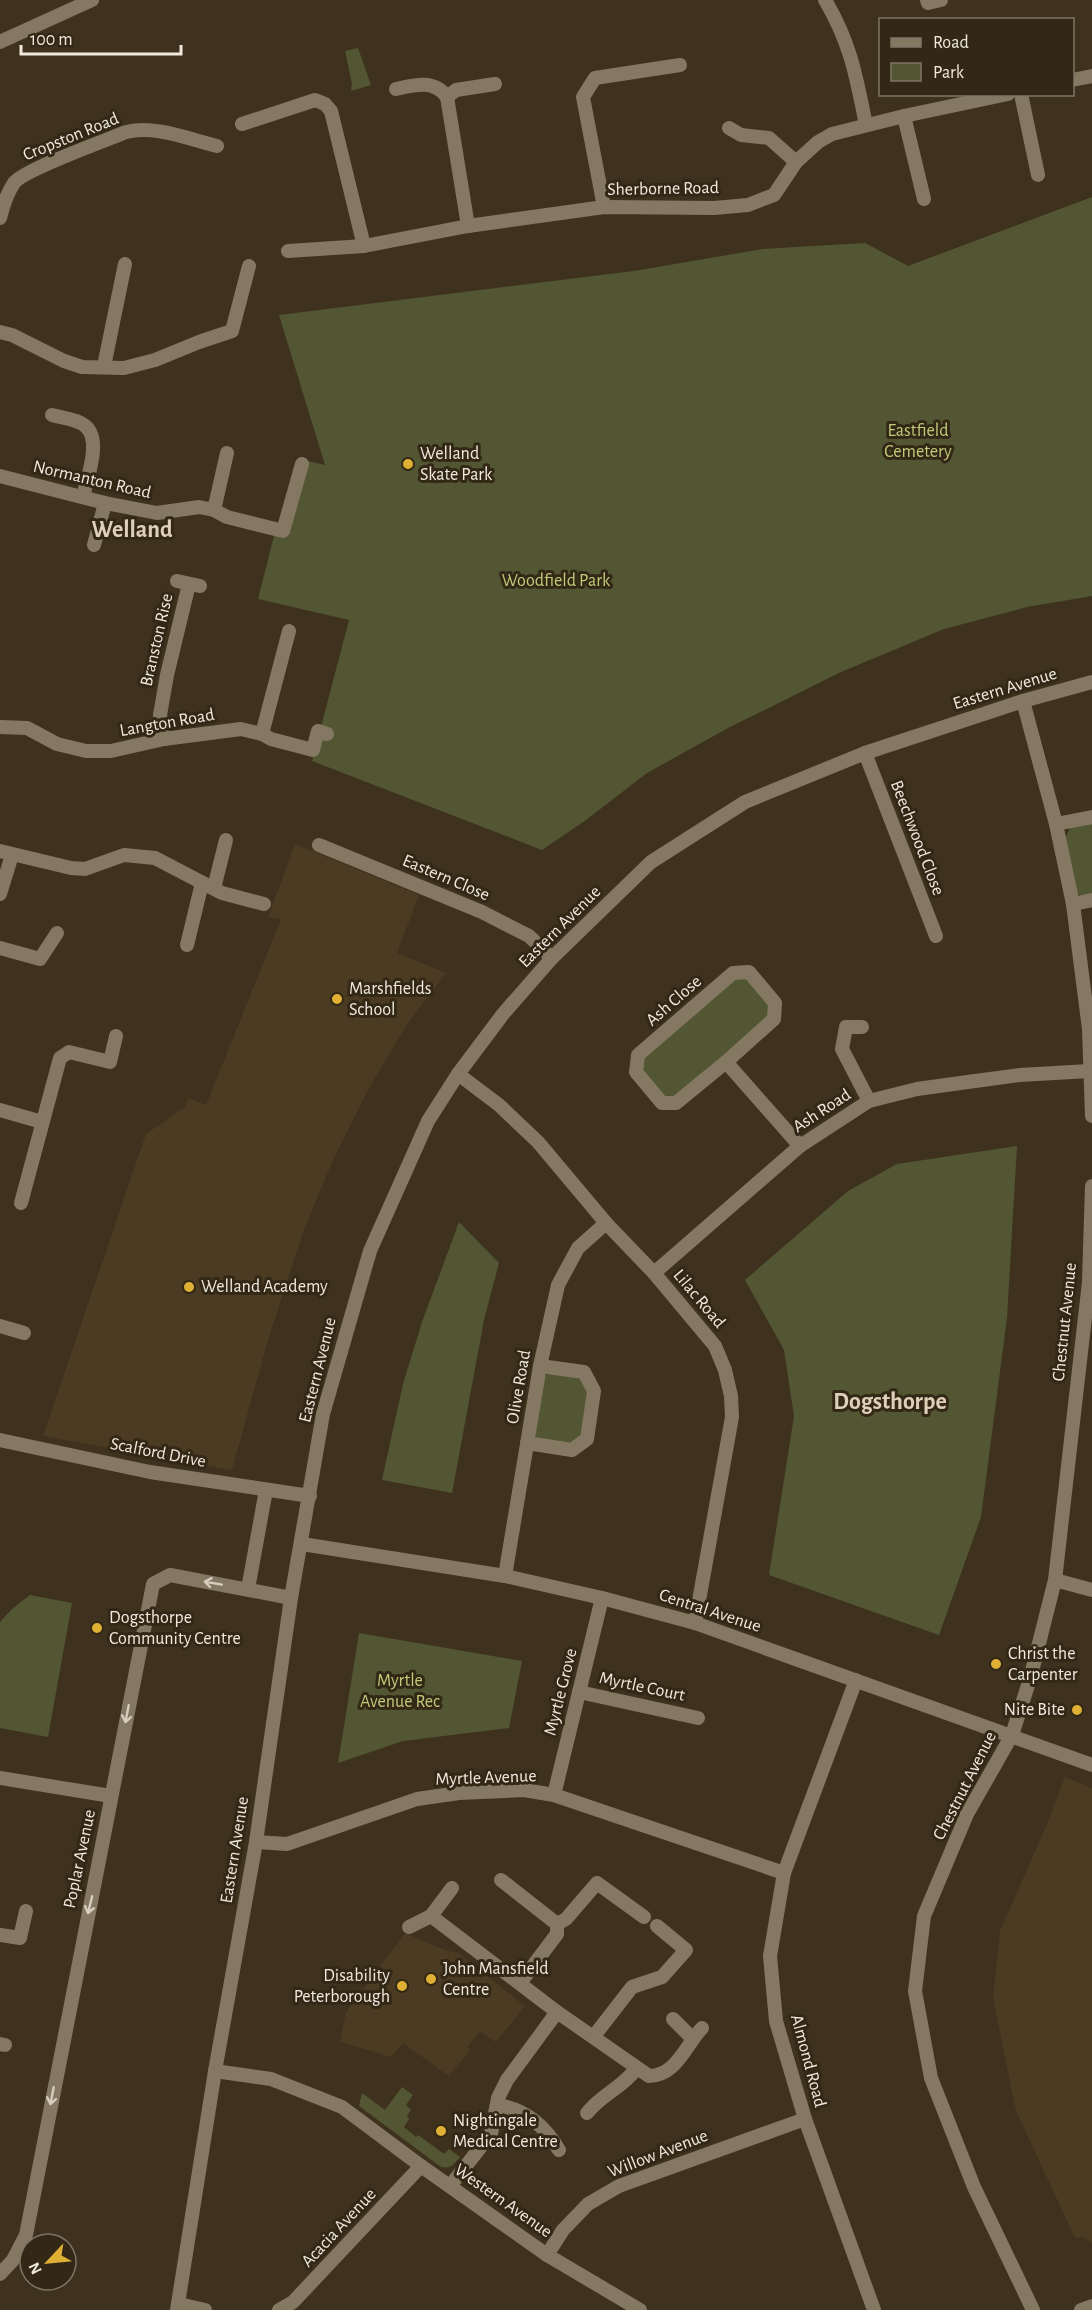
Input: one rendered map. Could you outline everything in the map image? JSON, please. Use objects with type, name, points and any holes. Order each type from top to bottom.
[{"type":"street","points":[[0,42],[92,0]]},
{"type":"street","points":[[825,0],[840,26],[852,58],[866,125]]},
{"type":"street","points":[[927,0],[928,3],[941,0]]},
{"type":"street","points":[[604,207],[584,97],[595,78],[680,65]]},
{"type":"street","points":[[1074,80],[1092,76]]},
{"type":"street","points":[[396,89],[420,84],[431,85],[443,91],[447,97],[468,226]]},
{"type":"street","points":[[447,97],[456,90],[495,84]]},
{"type":"street","name":"Sherborne Road","points":[[288,251],[364,246],[468,226],[604,207],[714,208],[748,204],[774,195],[796,162],[818,142],[832,134],[999,96]]},
{"type":"street","points":[[1021,96],[1038,175]]},
{"type":"street","points":[[242,124],[315,100],[325,104],[331,111],[364,246]]},
{"type":"street","points":[[904,116],[924,200]]},
{"type":"street","points":[[729,128],[741,135],[769,138],[796,162]]},
{"type":"street","name":"Cropston Road","points":[[0,218],[15,181],[51,163],[126,132],[147,129],[217,146]]},
{"type":"street","points":[[104,366],[125,264]]},
{"type":"street","points":[[0,332],[82,367],[124,368],[155,360],[232,331],[249,266]]},
{"type":"street","points":[[52,415],[82,423],[90,429],[95,442],[83,497]]},
{"type":"street","points":[[214,510],[227,453]]},
{"type":"street","name":"Normanton Road","points":[[0,476],[105,503],[157,513],[199,507],[214,510],[227,517],[283,531],[302,465]]},
{"type":"street","points":[[94,545],[105,503]]},
{"type":"street","name":"Branston Rise","points":[[164,739],[160,715],[166,675],[188,584]]},
{"type":"street","points":[[262,734],[289,631]]},
{"type":"street","name":"Eastern Avenue","points":[[178,2307],[215,2071],[256,1842],[291,1598],[323,1414],[370,1251],[428,1121],[458,1074],[503,1014],[552,958],[651,862],[745,802],[865,753],[1023,701],[1092,682]]},
{"type":"street","points":[[1023,701],[1056,824],[1073,904],[1090,1029],[1089,1071],[1092,1116]]},
{"type":"street","name":"Langton Road","points":[[0,727],[27,728],[57,744],[86,751],[111,751],[164,739],[241,729],[262,734],[271,740],[312,750],[318,731],[327,734]]},
{"type":"street","name":"Beechwood Close","points":[[865,753],[936,936]]},
{"type":"street","points":[[1056,824],[1092,817]]},
{"type":"street","points":[[187,945],[226,840]]},
{"type":"street","name":"Eastern Close","points":[[319,845],[482,912],[530,936],[552,958]]},
{"type":"street","points":[[0,894],[6,853],[85,869],[124,855],[155,858],[222,893],[264,904]]},
{"type":"street","points":[[1073,904],[1092,900]]},
{"type":"street","points":[[0,948],[40,959],[57,933]]},
{"type":"street","name":"Ash Close","points":[[749,972],[776,1003],[774,1019],[726,1062],[676,1103],[662,1103],[636,1072],[638,1055],[733,973],[749,972]]},
{"type":"street","points":[[862,1027],[846,1027],[842,1049],[869,1101]]},
{"type":"street","points":[[21,1203],[60,1058],[69,1052],[110,1062],[116,1036]]},
{"type":"street","points":[[726,1062],[800,1146]]},
{"type":"street","name":"Ash Road","points":[[654,1273],[800,1146],[869,1101],[917,1089],[975,1081],[1020,1075],[1089,1071]]},
{"type":"street","name":"Lilac Road","points":[[458,1074],[499,1105],[538,1142],[715,1346],[731,1396],[732,1417],[695,1623]]},
{"type":"street","points":[[0,1110],[42,1122]]},
{"type":"street","name":"Chestnut Avenue","points":[[1033,2310],[975,2187],[931,2078],[915,1990],[924,1916],[967,1815],[1012,1735],[1030,1679],[1055,1580],[1089,1282],[1092,1186]]},
{"type":"street","name":"Olive Road","points":[[505,1576],[540,1366],[561,1276],[578,1248],[606,1222]]},
{"type":"street","points":[[0,1326],[24,1333]]},
{"type":"street","points":[[528,1443],[572,1450],[588,1438],[594,1391],[584,1372],[540,1366]]},
{"type":"street","name":"Scalford Drive","points":[[0,1440],[150,1472],[310,1496]]},
{"type":"street","points":[[248,1590],[266,1490]]},
{"type":"street","name":"Central Avenue","points":[[302,1544],[505,1576],[602,1598],[695,1623],[1092,1765]]},
{"type":"street","name":"Poplar Avenue","points":[[0,2274],[13,2260],[26,2235],[153,1584],[170,1575],[291,1598]]},
{"type":"street","points":[[1055,1580],[1092,1590]]},
{"type":"street","name":"Myrtle Grove","points":[[554,1795],[602,1598]]},
{"type":"street","name":"Almond Road","points":[[856,1680],[784,1873],[771,1956],[776,2021],[805,2119],[874,2310]]},
{"type":"street","name":"Myrtle Court","points":[[579,1692],[698,1718]]},
{"type":"street","points":[[0,1778],[111,1796]]},
{"type":"street","name":"Myrtle Avenue","points":[[256,1842],[287,1844],[417,1799],[459,1793],[524,1790],[554,1795],[784,1873]]},
{"type":"street","points":[[501,1880],[557,1924]]},
{"type":"street","points":[[557,1924],[566,1919],[597,1883],[644,1917]]},
{"type":"street","points":[[409,1927],[431,1916],[452,1888]]},
{"type":"street","points":[[0,1935],[20,1938],[26,1911]]},
{"type":"street","points":[[431,1916],[557,2012],[649,2076],[658,2076],[669,2071],[697,2033],[673,2019]]},
{"type":"street","points":[[520,1983],[557,1934],[557,1924]]},
{"type":"street","points":[[594,2036],[632,1987],[662,1977],[686,1950],[657,1926]]},
{"type":"street","points":[[450,2186],[486,2131],[507,2080],[557,2012]]},
{"type":"street","points":[[587,2113],[598,2099],[620,2086],[636,2069]]},
{"type":"street","name":"Western Avenue","points":[[215,2071],[271,2079],[342,2107],[547,2255],[640,2310]]},
{"type":"street","points":[[497,2105],[520,2110],[538,2123],[551,2136],[559,2150]]},
{"type":"street","name":"Willow Avenue","points":[[547,2255],[563,2230],[588,2204],[619,2186],[805,2119]]},
{"type":"street","name":"Acacia Avenue","points":[[279,2310],[293,2302],[421,2166]]},
{"type":"street","points":[[1081,2310],[1092,2306]]},
{"type":"street","points":[[178,2307],[205,2310]]},
{"type":"shaded area","name":"Welland Academy","points":[[295,844],[419,895],[397,953],[446,973],[406,1026],[368,1090],[333,1160],[303,1232],[267,1343],[232,1470],[43,1436],[146,1134],[185,1107],[188,1098],[206,1105],[281,919],[268,917]]},
{"type":"shaded area","points":[[1065,1777],[1092,1788],[1092,2243],[1083,2237],[1075,2238],[1016,2111],[993,1998],[1000,1931]]},
{"type":"shaded area","name":"John Mansfield Centre","points":[[405,1933],[458,1953],[525,2006],[496,2042],[480,2031],[467,2047],[470,2050],[449,2076],[403,2043],[391,2057],[340,2042],[346,2012]]},
{"type":"green space","points":[[358,48],[371,85],[351,91],[352,84],[345,51]]},
{"type":"green space","name":"Woodfield Park","points":[[1092,197],[1092,596],[1027,607],[944,629],[841,672],[728,728],[647,773],[586,820],[542,850],[312,761],[349,620],[258,599],[274,536],[287,537],[308,461],[325,465],[279,315],[634,271],[763,249],[865,243],[908,266]]},
{"type":"green space","points":[[1092,823],[1092,896],[1085,897],[1078,894],[1073,886],[1064,841],[1070,828]]},
{"type":"green space","points":[[734,977],[748,977],[772,1005],[770,1017],[675,1099],[663,1100],[641,1071],[642,1057]]},
{"type":"green space","points":[[1017,1146],[1007,1318],[981,1517],[939,1635],[769,1575],[794,1416],[784,1350],[745,1280],[848,1191],[897,1164]]},
{"type":"green space","points":[[459,1222],[499,1263],[484,1320],[452,1493],[382,1480],[403,1384],[422,1322]]},
{"type":"green space","points":[[551,1373],[581,1377],[587,1393],[581,1435],[567,1445],[539,1440],[533,1434],[545,1376]]},
{"type":"green space","points":[[30,1595],[72,1603],[48,1737],[0,1728],[0,1622]]},
{"type":"green space","name":"Myrtle Avenue Rec","points":[[359,1633],[522,1661],[509,1728],[403,1741],[338,1763]]},
{"type":"green space","points":[[402,2087],[413,2095],[406,2105],[411,2110],[404,2127],[444,2154],[449,2149],[460,2157],[452,2165],[441,2167],[359,2106],[362,2093],[385,2110]]},
{"type":"place","name":"Welland Skate Park","points":[[408,464]]},
{"type":"place","name":"Marshfields School","points":[[337,999]]},
{"type":"place","name":"Welland Academy","points":[[189,1287]]},
{"type":"place","name":"Dogsthorpe Community Centre","points":[[97,1628]]},
{"type":"place","name":"Christ the Carpenter","points":[[996,1664]]},
{"type":"place","name":"Nite Bite","points":[[1077,1710]]},
{"type":"place","name":"John Mansfield Centre","points":[[431,1979]]},
{"type":"place","name":"Disability Peterborough","points":[[402,1986]]},
{"type":"place","name":"Nightingale Medical Centre","points":[[441,2131]]},
{"type":"district","name":"Welland","points":[[132,530]]},
{"type":"district","name":"Dogsthorpe","points":[[890,1402]]},
{"type":"park label","name":"Eastfield Cemetery","points":[[918,441]]}]
